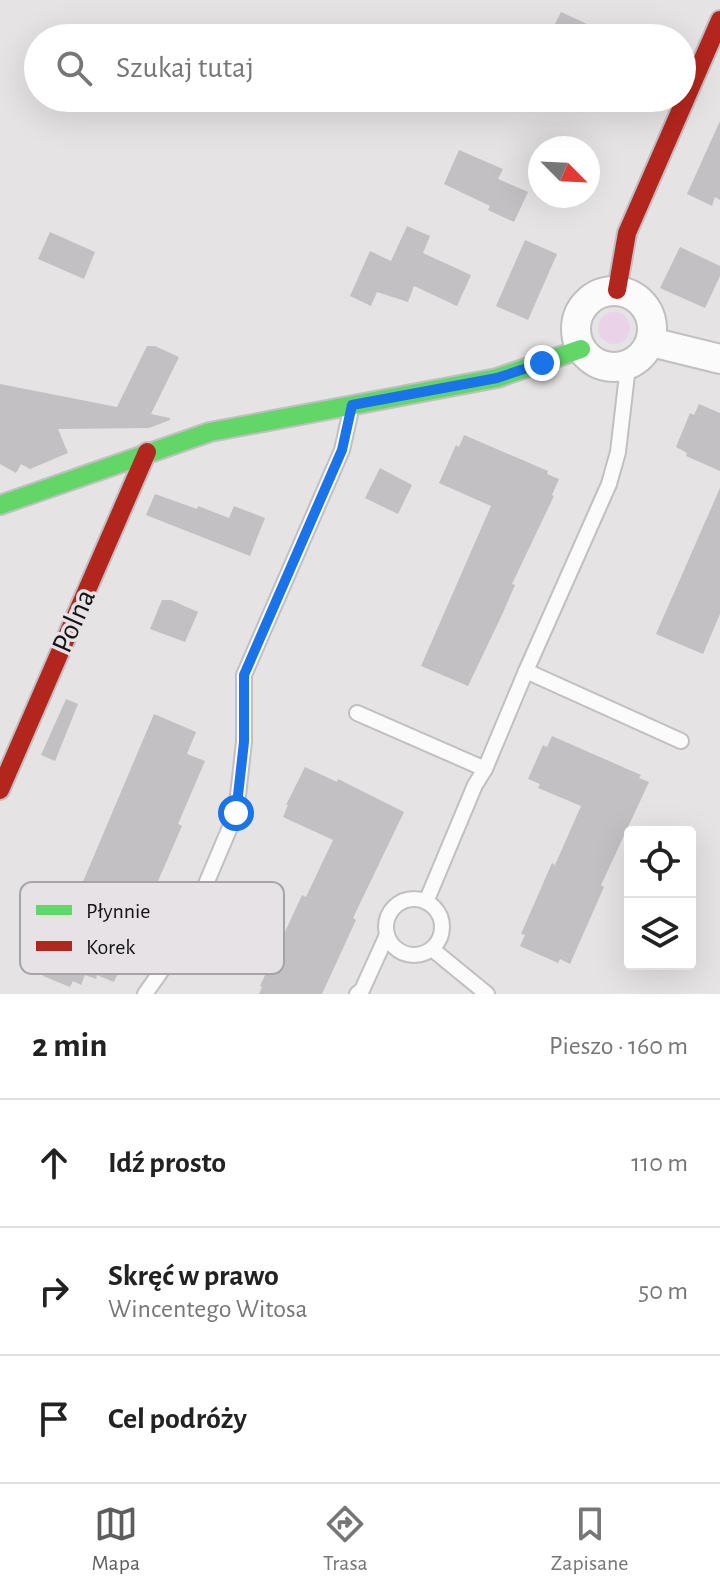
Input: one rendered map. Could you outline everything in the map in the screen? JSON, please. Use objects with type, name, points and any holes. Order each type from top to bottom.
[{"type":"street","points":[[696,75],[720,20]]},
{"type":"street","points":[[617,290],[627,233],[680,112]]},
{"type":"street","points":[[617,290],[642,302],[652,321],[651,342],[642,356],[628,366],[611,368],[595,363],[581,349],[575,330],[582,308],[600,293],[617,290]]},
{"type":"street","points":[[651,342],[720,359]]},
{"type":"street","points":[[0,505],[210,432],[497,378],[581,349]]},
{"type":"street","name":"Polna","points":[[0,790],[147,452]]},
{"type":"lane","points":[[426,902],[609,484],[618,452],[628,366]]},
{"type":"lane","points":[[207,882],[236,813],[244,742],[244,675],[342,450],[352,405]]},
{"type":"lane","points":[[526,671],[681,741]]},
{"type":"lane","points":[[357,713],[485,769]]},
{"type":"lane","points":[[357,994],[362,990],[387,935],[388,917],[399,903],[408,900],[426,902],[439,915],[438,942],[432,949],[415,955],[406,954],[398,950],[387,935]]},
{"type":"lane","points":[[432,949],[487,994]]},
{"type":"lane","points":[[145,994],[159,974]]},
{"type":"shaded area","points":[[614,312],[625,317],[630,328],[625,339],[614,344],[603,339],[598,328],[603,317]]},
{"type":"building","points":[[561,12],[587,24],[555,24]]},
{"type":"building","points":[[720,121],[720,200],[715,197],[712,206],[687,194]]},
{"type":"building","points":[[459,150],[503,169],[498,179],[528,192],[514,222],[488,210],[490,206],[444,184]]},
{"type":"building","points":[[407,226],[430,236],[423,253],[471,275],[457,306],[414,286],[408,302],[377,292],[371,306],[350,296],[370,251],[391,261]]},
{"type":"building","points":[[50,232],[95,252],[84,279],[38,259]]},
{"type":"building","points":[[525,240],[557,254],[528,320],[496,306]]},
{"type":"building","points":[[680,247],[720,266],[720,276],[705,308],[660,288]]},
{"type":"building","points":[[147,346],[155,346],[179,357],[151,414],[170,420],[149,428],[58,429],[68,453],[30,469],[21,464],[16,473],[0,464],[0,384],[117,407]]},
{"type":"building","points":[[699,404],[720,413],[720,471],[686,456],[687,453],[676,447],[690,413],[694,415]]},
{"type":"building","points":[[464,435],[548,471],[547,474],[559,479],[512,584],[515,585],[501,617],[468,686],[421,666],[491,506],[439,483],[456,445],[459,447]]},
{"type":"building","points":[[380,468],[412,485],[398,514],[365,498]]},
{"type":"building","points":[[720,488],[720,614],[703,654],[656,634]]},
{"type":"building","points":[[155,494],[229,518],[234,506],[265,518],[250,556],[146,515]]},
{"type":"building","points":[[162,600],[171,600],[198,612],[185,642],[150,629]]},
{"type":"building","points":[[66,699],[78,704],[55,761],[41,755]]},
{"type":"building","points":[[154,714],[196,732],[187,754],[205,761],[158,882],[83,882]]},
{"type":"building","points":[[552,736],[641,775],[639,778],[649,782],[628,826],[624,826],[624,836],[601,885],[604,887],[570,964],[560,959],[558,963],[520,946],[525,935],[521,934],[581,806],[538,788],[540,784],[528,779],[543,745],[547,747]]},
{"type":"building","points":[[305,767],[337,782],[338,779],[404,812],[353,918],[356,920],[322,994],[259,994],[266,974],[284,974],[284,934],[302,895],[306,897],[333,840],[283,817]]},
{"type":"building","points":[[117,974],[114,982],[97,975],[96,979],[85,975],[81,985],[73,981],[70,987],[43,976]]},
{"type":"traffic: fast","points":[[0,505],[210,432],[497,378],[581,349]]},
{"type":"traffic: jam","points":[[696,75],[720,20]]},
{"type":"traffic: jam","points":[[617,290],[627,233],[680,112]]},
{"type":"traffic: jam","points":[[0,790],[147,452]]},
{"type":"route","points":[[236,813],[244,742],[244,675],[342,450],[352,405],[497,378],[542,363]]}]
